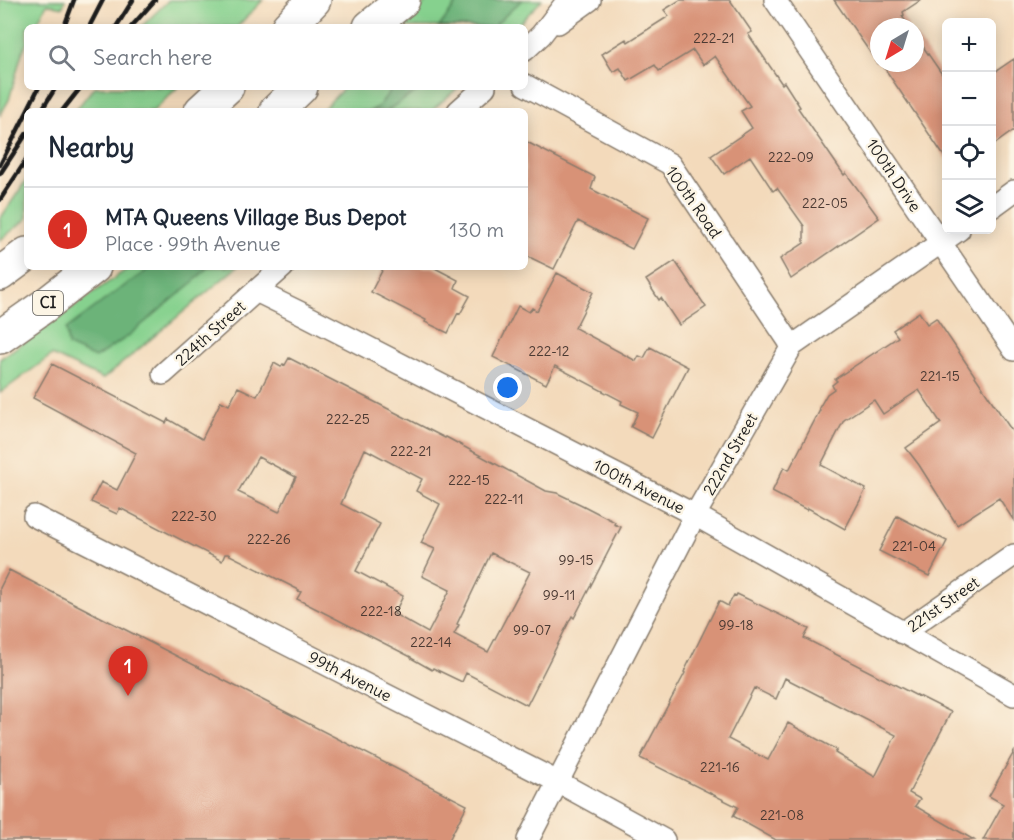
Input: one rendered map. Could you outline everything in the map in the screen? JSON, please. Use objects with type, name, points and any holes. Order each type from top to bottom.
[{"type":"highway","points":[[291,24],[314,0]]},
{"type":"highway","points":[[363,24],[385,0]]},
{"type":"highway","points":[[374,24],[403,0]]},
{"type":"highway","points":[[204,108],[224,90]]},
{"type":"highway","points":[[279,108],[298,90]]},
{"type":"highway","points":[[0,274],[24,256]]},
{"type":"highway","name":"CI","points":[[0,337],[90,270]]},
{"type":"street","points":[[541,35],[568,0]]},
{"type":"street","points":[[528,47],[541,35],[590,0]]},
{"type":"street","name":"100th Drive","points":[[775,0],[1014,350]]},
{"type":"street","name":"100th Road","points":[[528,87],[670,164],[792,346]]},
{"type":"street","points":[[461,108],[482,90]]},
{"type":"street","points":[[996,204],[1014,191]]},
{"type":"street","name":"222nd Street","points":[[528,840],[695,515],[792,346],[953,234]]},
{"type":"street","name":"224th Street","points":[[163,374],[280,270]]},
{"type":"street","name":"100th Avenue","points":[[256,291],[695,515],[1014,695]]},
{"type":"street","name":"99th Avenue","points":[[34,516],[558,782],[664,840]]},
{"type":"street","name":"221st Street","points":[[902,633],[1014,555]]},
{"type":"green space","points":[[0,0],[65,0],[63,7],[47,4],[37,24],[24,24],[24,49],[9,100],[0,115]]},
{"type":"green space","points":[[169,0],[263,0],[240,24],[144,24]]},
{"type":"green space","points":[[428,0],[542,0],[519,24],[405,24]]},
{"type":"green space","points":[[459,0],[522,0],[496,24],[441,24]]},
{"type":"green space","points":[[92,90],[175,90],[156,108],[77,108]]},
{"type":"green space","points":[[342,90],[456,90],[434,108],[324,108]]},
{"type":"green space","points":[[391,90],[419,90],[391,108],[376,108]]},
{"type":"green space","points":[[24,183],[24,221],[0,240],[0,219]]},
{"type":"green space","points":[[126,270],[233,270],[103,379],[52,355],[0,393],[0,359]]},
{"type":"green space","points":[[148,270],[205,270],[127,337],[95,358],[68,346],[66,329]]},
{"type":"building","points":[[680,0],[730,0],[752,32],[748,34],[782,84],[784,82],[800,107],[798,108],[844,175],[846,173],[879,218],[791,279],[780,259],[804,243],[804,226],[777,188],[773,191],[750,156],[724,174],[711,156],[752,128],[741,111],[750,106],[715,56],[703,65],[693,50],[659,71],[655,65],[628,81],[620,68],[613,72],[602,54],[626,39],[628,42],[669,16],[664,10]]},
{"type":"building","points":[[834,0],[921,0],[903,12],[903,18],[870,18],[870,52]]},
{"type":"building","points":[[924,48],[942,74],[942,153],[887,72],[924,72]]},
{"type":"building","points":[[1014,59],[1014,130],[996,143],[996,72]]},
{"type":"building","points":[[528,143],[595,177],[591,189],[648,218],[632,249],[578,221],[554,269],[528,256]]},
{"type":"building","points":[[675,261],[706,307],[679,325],[646,280]]},
{"type":"building","points":[[382,270],[439,270],[458,280],[455,288],[470,296],[448,333],[371,292]]},
{"type":"building","points":[[557,273],[593,292],[575,328],[636,361],[639,356],[644,358],[650,347],[688,367],[652,438],[631,427],[638,412],[621,404],[622,401],[555,366],[546,384],[493,357],[518,306],[529,312],[532,308],[537,311]]},
{"type":"building","points":[[919,312],[927,324],[936,318],[1014,434],[1014,521],[999,498],[957,525],[906,448],[941,423],[919,390],[883,414],[874,400],[844,420],[821,465],[866,489],[845,529],[808,508],[807,510],[772,492],[784,467],[789,470],[819,408],[827,394],[834,389],[832,385],[837,381],[835,379],[898,337],[893,330]]},
{"type":"building","points":[[289,358],[446,437],[546,491],[557,493],[582,505],[621,527],[527,705],[466,673],[462,682],[433,668],[432,670],[297,599],[301,592],[299,590],[228,554],[225,554],[222,561],[120,508],[117,514],[91,502],[101,482],[117,490],[136,453],[33,398],[52,364],[166,423],[168,419],[202,439],[221,401],[229,405],[238,387],[257,396],[274,363],[281,367]],"holes":[[[365,449],[422,479],[416,491],[440,504],[421,543],[435,549],[422,576],[450,590],[428,633],[394,614],[403,596],[356,571],[380,524],[341,504]],[[258,457],[296,477],[279,512],[238,492]],[[491,553],[530,572],[488,652],[454,634],[459,625],[457,624]]]},
{"type":"building","points":[[897,516],[947,541],[929,576],[879,551]]},
{"type":"building","points":[[9,570],[467,805],[449,840],[0,840],[0,588]]},
{"type":"building","points":[[737,594],[809,629],[804,638],[951,712],[909,793],[920,799],[915,806],[974,840],[776,840],[733,816],[738,807],[640,758],[685,673],[719,601],[728,606],[734,595]],"holes":[[[785,678],[896,735],[875,777],[835,753],[837,750],[788,723],[768,760],[728,739],[754,688],[776,699]]]},
{"type":"building","points":[[1014,752],[1014,840],[983,840],[1003,804],[989,796]]},
{"type":"railway","points":[[65,24],[74,0]]},
{"type":"railway","points":[[91,24],[103,0]]},
{"type":"railway","points":[[118,24],[133,0]]},
{"type":"railway","points":[[134,24],[155,0]]},
{"type":"railway","points":[[28,108],[38,90]]},
{"type":"railway","points":[[43,108],[54,90]]},
{"type":"railway","points":[[64,108],[79,90]]},
{"type":"railway","points":[[0,165],[24,118]]},
{"type":"railway","points":[[0,174],[24,138]]},
{"type":"railway","points":[[0,200],[24,164]]},
{"type":"place","name":"MTA Queens Village Bus Depot","points":[[128,696]]}]
